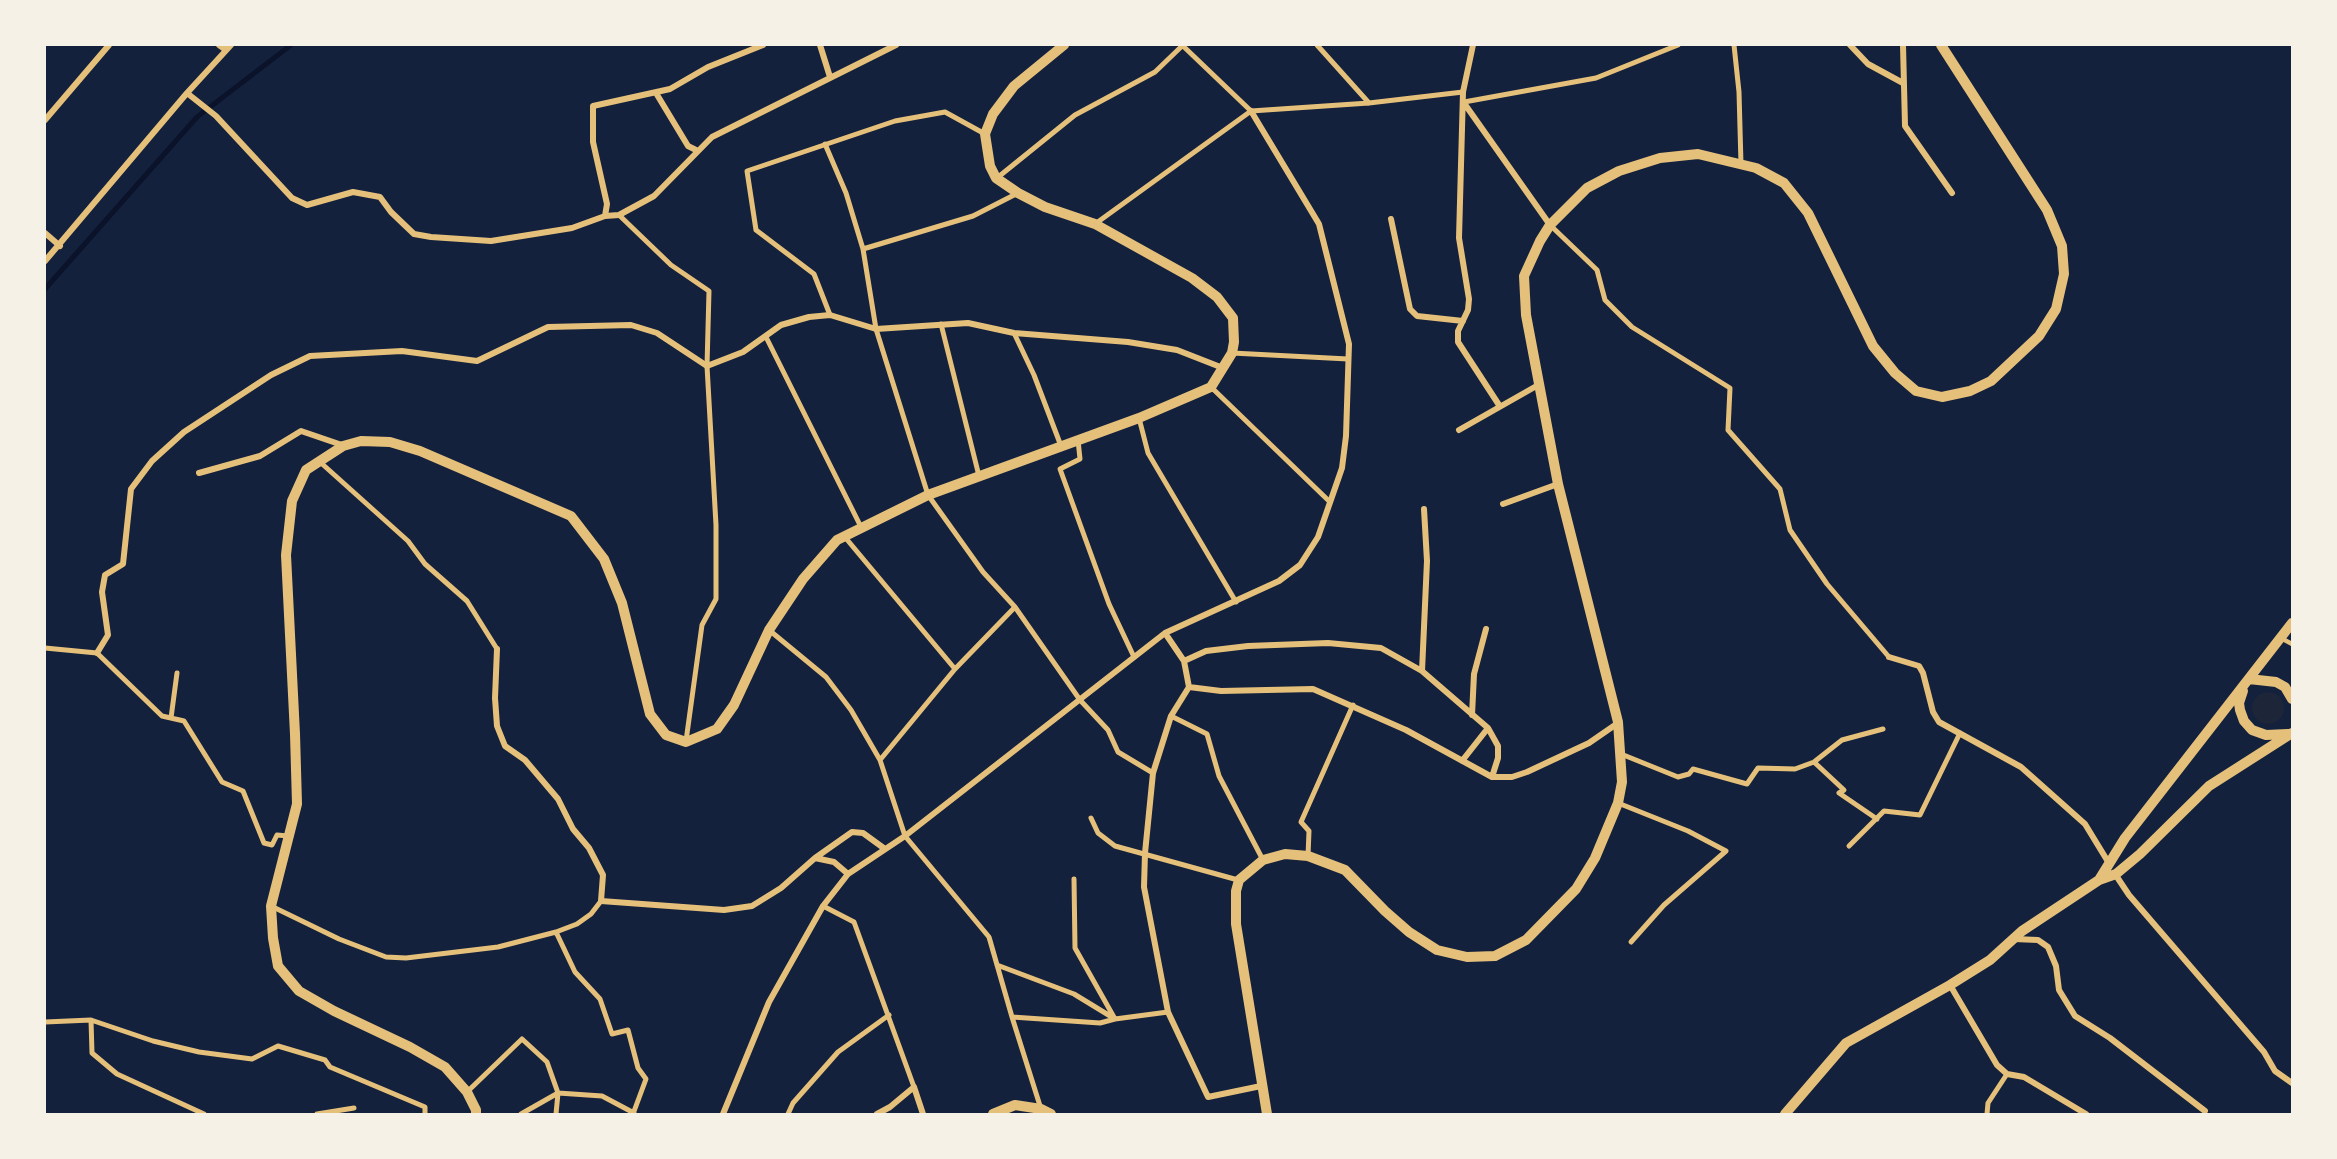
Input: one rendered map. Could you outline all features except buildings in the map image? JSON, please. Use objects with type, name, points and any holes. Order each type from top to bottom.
[{"type":"street","points":[[45,120],[109,45]]},
{"type":"street","points":[[45,261],[229,47],[219,45]]},
{"type":"street","points":[[605,216],[607,204],[593,142],[593,106],[670,89],[708,67],[763,45]]},
{"type":"street","points":[[820,45],[830,77]]},
{"type":"street","points":[[190,95],[216,116],[292,198],[306,204],[353,192],[380,197],[391,212],[414,234],[491,240],[572,228],[605,216],[619,215],[654,196],[712,137],[896,45]]},
{"type":"street","points":[[478,1113],[467,1092],[445,1068],[410,1047],[298,991],[278,966],[271,906],[297,804],[296,734],[286,555],[292,501],[306,470],[343,446],[361,441],[390,442],[420,451],[571,516],[604,559],[622,603],[650,714],[666,735],[686,742],[717,729],[734,705],[769,630],[803,579],[837,540],[928,495],[1139,418],[1210,387],[1232,353],[1233,318],[1217,297],[1192,278],[1095,224],[1045,207],[996,178],[990,166],[985,134],[993,114],[1014,87],[1064,45]]},
{"type":"street","points":[[722,1113],[769,1002],[823,906],[848,874],[905,836],[1165,633],[1279,581],[1300,565],[1318,537],[1342,468],[1346,436],[1349,345],[1318,224],[1251,111],[1182,45],[1155,72],[1075,115],[996,178]]},
{"type":"street","points":[[1317,45],[1369,104]]},
{"type":"street","points":[[1464,102],[1596,78],[1678,45]]},
{"type":"street","points":[[1734,45],[1739,92],[1741,164]]},
{"type":"street","points":[[1850,45],[1868,64],[1903,82]]},
{"type":"street","points":[[1903,45],[1905,126],[1952,193]]},
{"type":"street","points":[[1267,1114],[1236,924],[1236,891],[1239,880],[1263,860],[1285,854],[1308,856],[1345,870],[1409,932],[1437,950],[1467,957],[1495,956],[1526,940],[1576,889],[1595,858],[1618,803],[1622,782],[1618,723],[1558,484],[1526,315],[1524,276],[1550,225],[1587,188],[1619,171],[1660,158],[1698,154],[1756,168],[1784,183],[1808,213],[1873,346],[1894,373],[1916,391],[1942,397],[1970,392],[1991,381],[2039,336],[2056,309],[2064,274],[2062,246],[2047,210],[1941,45]]},
{"type":"street","points":[[1474,46],[1463,92],[1459,238],[1469,299],[1468,310],[1458,331],[1458,342],[1500,405]]},
{"type":"street","points":[[1095,224],[1251,111],[1369,104],[1463,92]]},
{"type":"street","points":[[656,93],[688,146],[698,151]]},
{"type":"street","points":[[1464,102],[1550,225],[1597,270],[1605,300],[1632,327],[1730,388],[1728,430],[1779,489],[1790,530],[1827,584],[1889,657],[1919,666],[1933,712],[1939,722],[2021,767],[2085,824],[2129,895],[2264,1052],[2275,1071],[2292,1083]]},
{"type":"street","points":[[830,315],[814,274],[756,230],[747,171],[895,121],[945,112],[985,134]]},
{"type":"street","points":[[825,144],[846,193],[863,249],[876,329],[928,495],[982,572],[1015,607],[1080,700],[1108,730],[1118,752],[1153,773]]},
{"type":"street","points":[[863,249],[973,216],[1018,193]]},
{"type":"street","points":[[619,215],[671,265],[709,291],[707,366],[716,525],[716,599],[702,625],[686,742]]},
{"type":"street","points":[[1391,219],[1410,309],[1417,316],[1463,321]]},
{"type":"street","points":[[45,233],[60,246]]},
{"type":"street","points":[[707,366],[743,352],[781,325],[809,317],[830,315],[876,329],[968,323],[1014,333],[1128,342],[1177,350],[1223,368]]},
{"type":"street","points":[[941,324],[979,476]]},
{"type":"street","points":[[97,653],[108,635],[102,592],[105,575],[123,564],[131,489],[152,461],[184,432],[263,380],[310,356],[402,351],[477,361],[548,327],[631,325],[657,333],[707,366]]},
{"type":"street","points":[[1014,333],[1034,375],[1061,446]]},
{"type":"street","points":[[766,337],[861,527]]},
{"type":"street","points":[[1232,353],[1348,359]]},
{"type":"street","points":[[1459,430],[1540,384]]},
{"type":"street","points":[[1210,387],[1329,502]]},
{"type":"street","points":[[1139,418],[1148,453],[1236,602]]},
{"type":"street","points":[[200,473],[260,456],[301,431],[343,446]]},
{"type":"street","points":[[1078,440],[1080,459],[1060,469],[1109,604],[1134,657]]},
{"type":"street","points":[[271,906],[339,939],[386,957],[406,958],[498,947],[556,932],[577,924],[591,914],[601,902],[603,875],[589,848],[573,829],[558,799],[525,760],[505,746],[497,726],[495,698],[497,649],[467,601],[425,564],[408,542],[319,461]]},
{"type":"street","points":[[1503,504],[1558,484]]},
{"type":"street","points":[[1422,671],[1427,561],[1424,509]]},
{"type":"street","points":[[844,536],[955,669]]},
{"type":"street","points":[[880,760],[955,669],[1015,607]]},
{"type":"street","points":[[2098,880],[2108,862],[2187,757],[2292,623]]},
{"type":"street","points":[[769,630],[826,677],[851,710],[880,760],[905,836],[989,937],[1012,1017],[1046,1111]]},
{"type":"street","points":[[1472,715],[1474,674],[1486,630]]},
{"type":"street","points":[[1165,633],[1184,661],[1189,687],[1171,716],[1153,773],[1144,853],[1144,887],[1168,1012],[1208,1097],[1261,1086]]},
{"type":"street","points":[[1184,661],[1206,651],[1248,646],[1328,643],[1381,648],[1422,671],[1488,728],[1498,746],[1498,758],[1492,777]]},
{"type":"street","points":[[45,648],[97,653],[162,716],[184,722],[222,782],[243,791],[264,843],[272,845],[278,835],[282,834],[290,837]]},
{"type":"street","points":[[171,718],[177,673]]},
{"type":"street","points":[[2247,682],[2276,682],[2284,687],[2292,699]]},
{"type":"street","points":[[2247,682],[2239,703],[2244,721],[2252,730],[2266,735],[2291,733]]},
{"type":"street","points":[[1189,687],[1221,691],[1313,689],[1407,730],[1492,777],[1512,777],[1527,772],[1589,743],[1618,723]]},
{"type":"street","points":[[1308,856],[1308,831],[1301,822],[1353,705]]},
{"type":"street","points":[[1171,716],[1208,734],[1219,776],[1263,860]]},
{"type":"street","points":[[1462,761],[1488,728]]},
{"type":"street","points":[[1621,754],[1678,777],[1689,774],[1693,769],[1747,784],[1758,768],[1795,769],[1814,762],[1842,740],[1883,729]]},
{"type":"street","points":[[1849,846],[1884,811],[1920,815],[1960,733]]},
{"type":"street","points":[[1785,1114],[1846,1043],[1950,986],[1990,960],[2013,939],[2098,880],[2116,874],[2140,854],[2209,786],[2291,733]]},
{"type":"street","points":[[1814,762],[1844,790],[1839,794],[1876,819]]},
{"type":"street","points":[[1618,803],[1688,831],[1726,851],[1664,905],[1631,942]]},
{"type":"street","points":[[1090,818],[1098,833],[1115,846],[1239,880]]},
{"type":"street","points":[[601,902],[724,910],[752,906],[781,888],[815,858],[852,832],[863,833],[885,849]]},
{"type":"street","points":[[815,858],[834,862],[848,874]]},
{"type":"street","points":[[1074,879],[1075,948],[1115,1019]]},
{"type":"street","points":[[823,906],[854,922],[923,1114]]},
{"type":"street","points":[[521,1114],[558,1093],[602,1096],[634,1113],[646,1079],[638,1068],[628,1030],[612,1034],[600,999],[575,972],[556,932]]},
{"type":"street","points":[[2013,939],[2038,940],[2048,947],[2056,966],[2059,990],[2075,1016],[2110,1038],[2205,1111]]},
{"type":"street","points":[[997,965],[1074,994],[1115,1019]]},
{"type":"street","points":[[1950,986],[1997,1065],[2007,1074],[2024,1077],[2086,1114]]},
{"type":"street","points":[[1012,1017],[1100,1023],[1168,1012]]},
{"type":"street","points":[[788,1114],[793,1102],[838,1052],[889,1015]]},
{"type":"street","points":[[91,1020],[92,1053],[117,1074],[204,1114]]},
{"type":"street","points":[[45,1022],[91,1020],[153,1041],[199,1052],[252,1059],[278,1046],[326,1060],[330,1067],[425,1107],[425,1114]]},
{"type":"street","points":[[467,1092],[522,1039],[547,1062],[558,1093],[556,1114]]},
{"type":"street","points":[[1987,1114],[1988,1103],[2007,1074]]},
{"type":"street","points":[[878,1114],[914,1088]]},
{"type":"street","points":[[993,1114],[1015,1105],[1046,1111]]},
{"type":"street","points":[[317,1114],[354,1108]]},
{"type":"lane","points":[[2281,638],[2292,644]]},
{"type":"shaded area","points":[[2268,692],[2279,697],[2284,708],[2279,719],[2268,724],[2257,719],[2252,708],[2257,697]]},
{"type":"waterway","points":[[45,289],[197,117],[291,45]]}]
